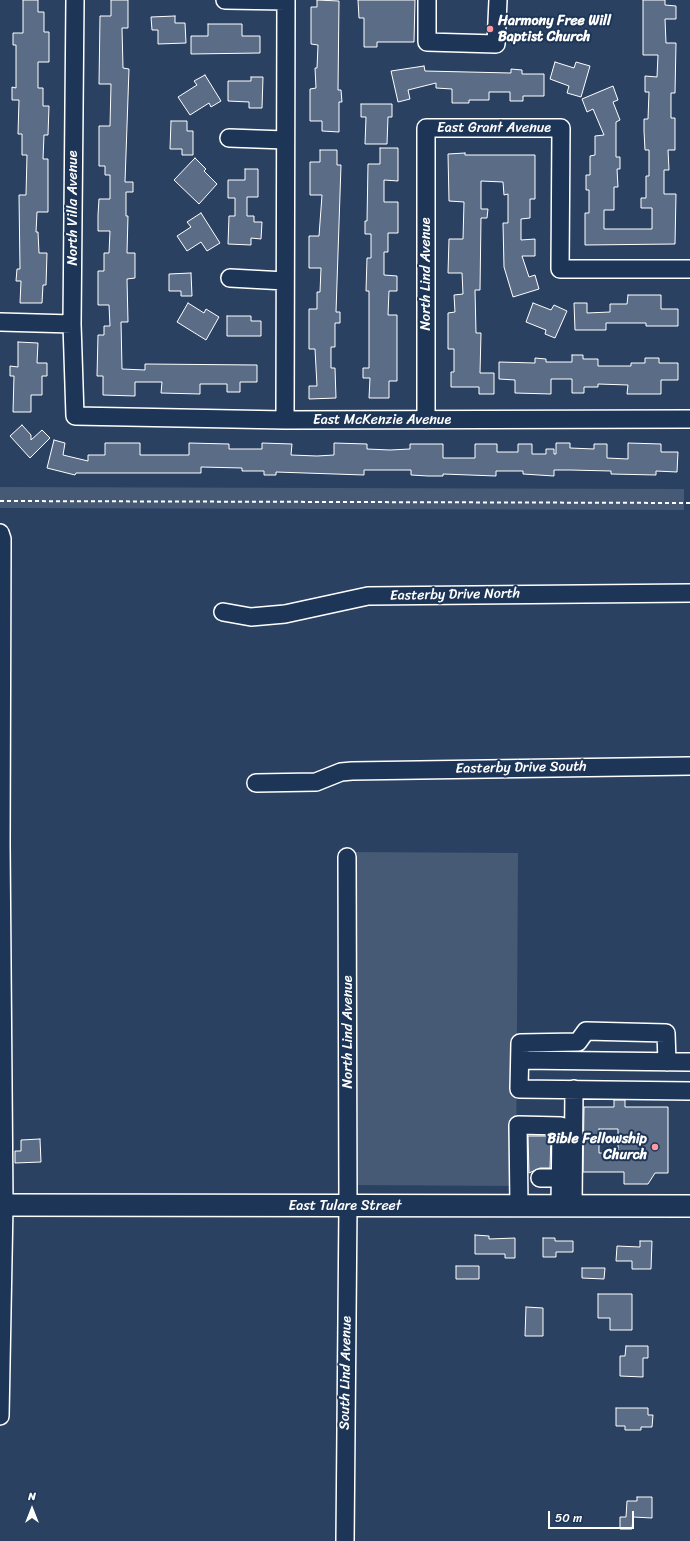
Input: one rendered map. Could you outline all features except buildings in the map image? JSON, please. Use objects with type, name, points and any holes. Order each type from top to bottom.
[{"type":"main road","name":"East Tulare Street","points":[[2,1205],[690,1206]]},
{"type":"street","name":"North Villa Avenue","points":[[75,0],[72,324],[75,416]]},
{"type":"street","points":[[225,0],[286,0],[285,420]]},
{"type":"street","points":[[427,0],[427,42],[496,44],[498,0]]},
{"type":"street","name":"East Grant Avenue","points":[[426,128],[561,128],[560,269],[690,269]]},
{"type":"street","name":"North Lind Avenue","points":[[426,128],[426,420]]},
{"type":"street","points":[[229,138],[285,140]]},
{"type":"street","points":[[230,278],[285,281]]},
{"type":"street","points":[[0,322],[72,324]]},
{"type":"street","name":"East McKenzie Avenue","points":[[75,416],[285,420],[690,419]]},
{"type":"street","points":[[0,533],[2,538],[0,844],[2,1205],[0,1416]]},
{"type":"street","name":"Easterby Drive North","points":[[223,612],[251,617],[285,614],[368,596],[690,593]]},
{"type":"street","name":"Easterby Drive South","points":[[256,783],[316,782],[341,772],[352,771],[690,766]]},
{"type":"street","name":"North Lind Avenue","points":[[347,857],[348,1206]]},
{"type":"street","points":[[667,1062],[666,1033],[586,1031],[578,1042],[520,1043],[519,1089],[690,1091]]},
{"type":"street","points":[[520,1060],[690,1062]]},
{"type":"street","points":[[567,1206],[574,1089]]},
{"type":"street","points":[[519,1206],[518,1125],[561,1126],[561,1178],[567,1206]]},
{"type":"street","points":[[540,1178],[561,1178]]},
{"type":"street","name":"South Lind Avenue","points":[[345,1541],[348,1206]]},
{"type":"path","points":[[0,501],[690,503]]},
{"type":"shaded area","points":[[0,487],[684,489],[684,510],[0,508]]},
{"type":"shaded area","points":[[350,852],[518,853],[516,1186],[348,1185]]},
{"type":"place","name":"Harmony Free Will Baptist Church","points":[[490,29]]},
{"type":"place","name":"Bible Fellowship Church","points":[[655,1147]]}]
